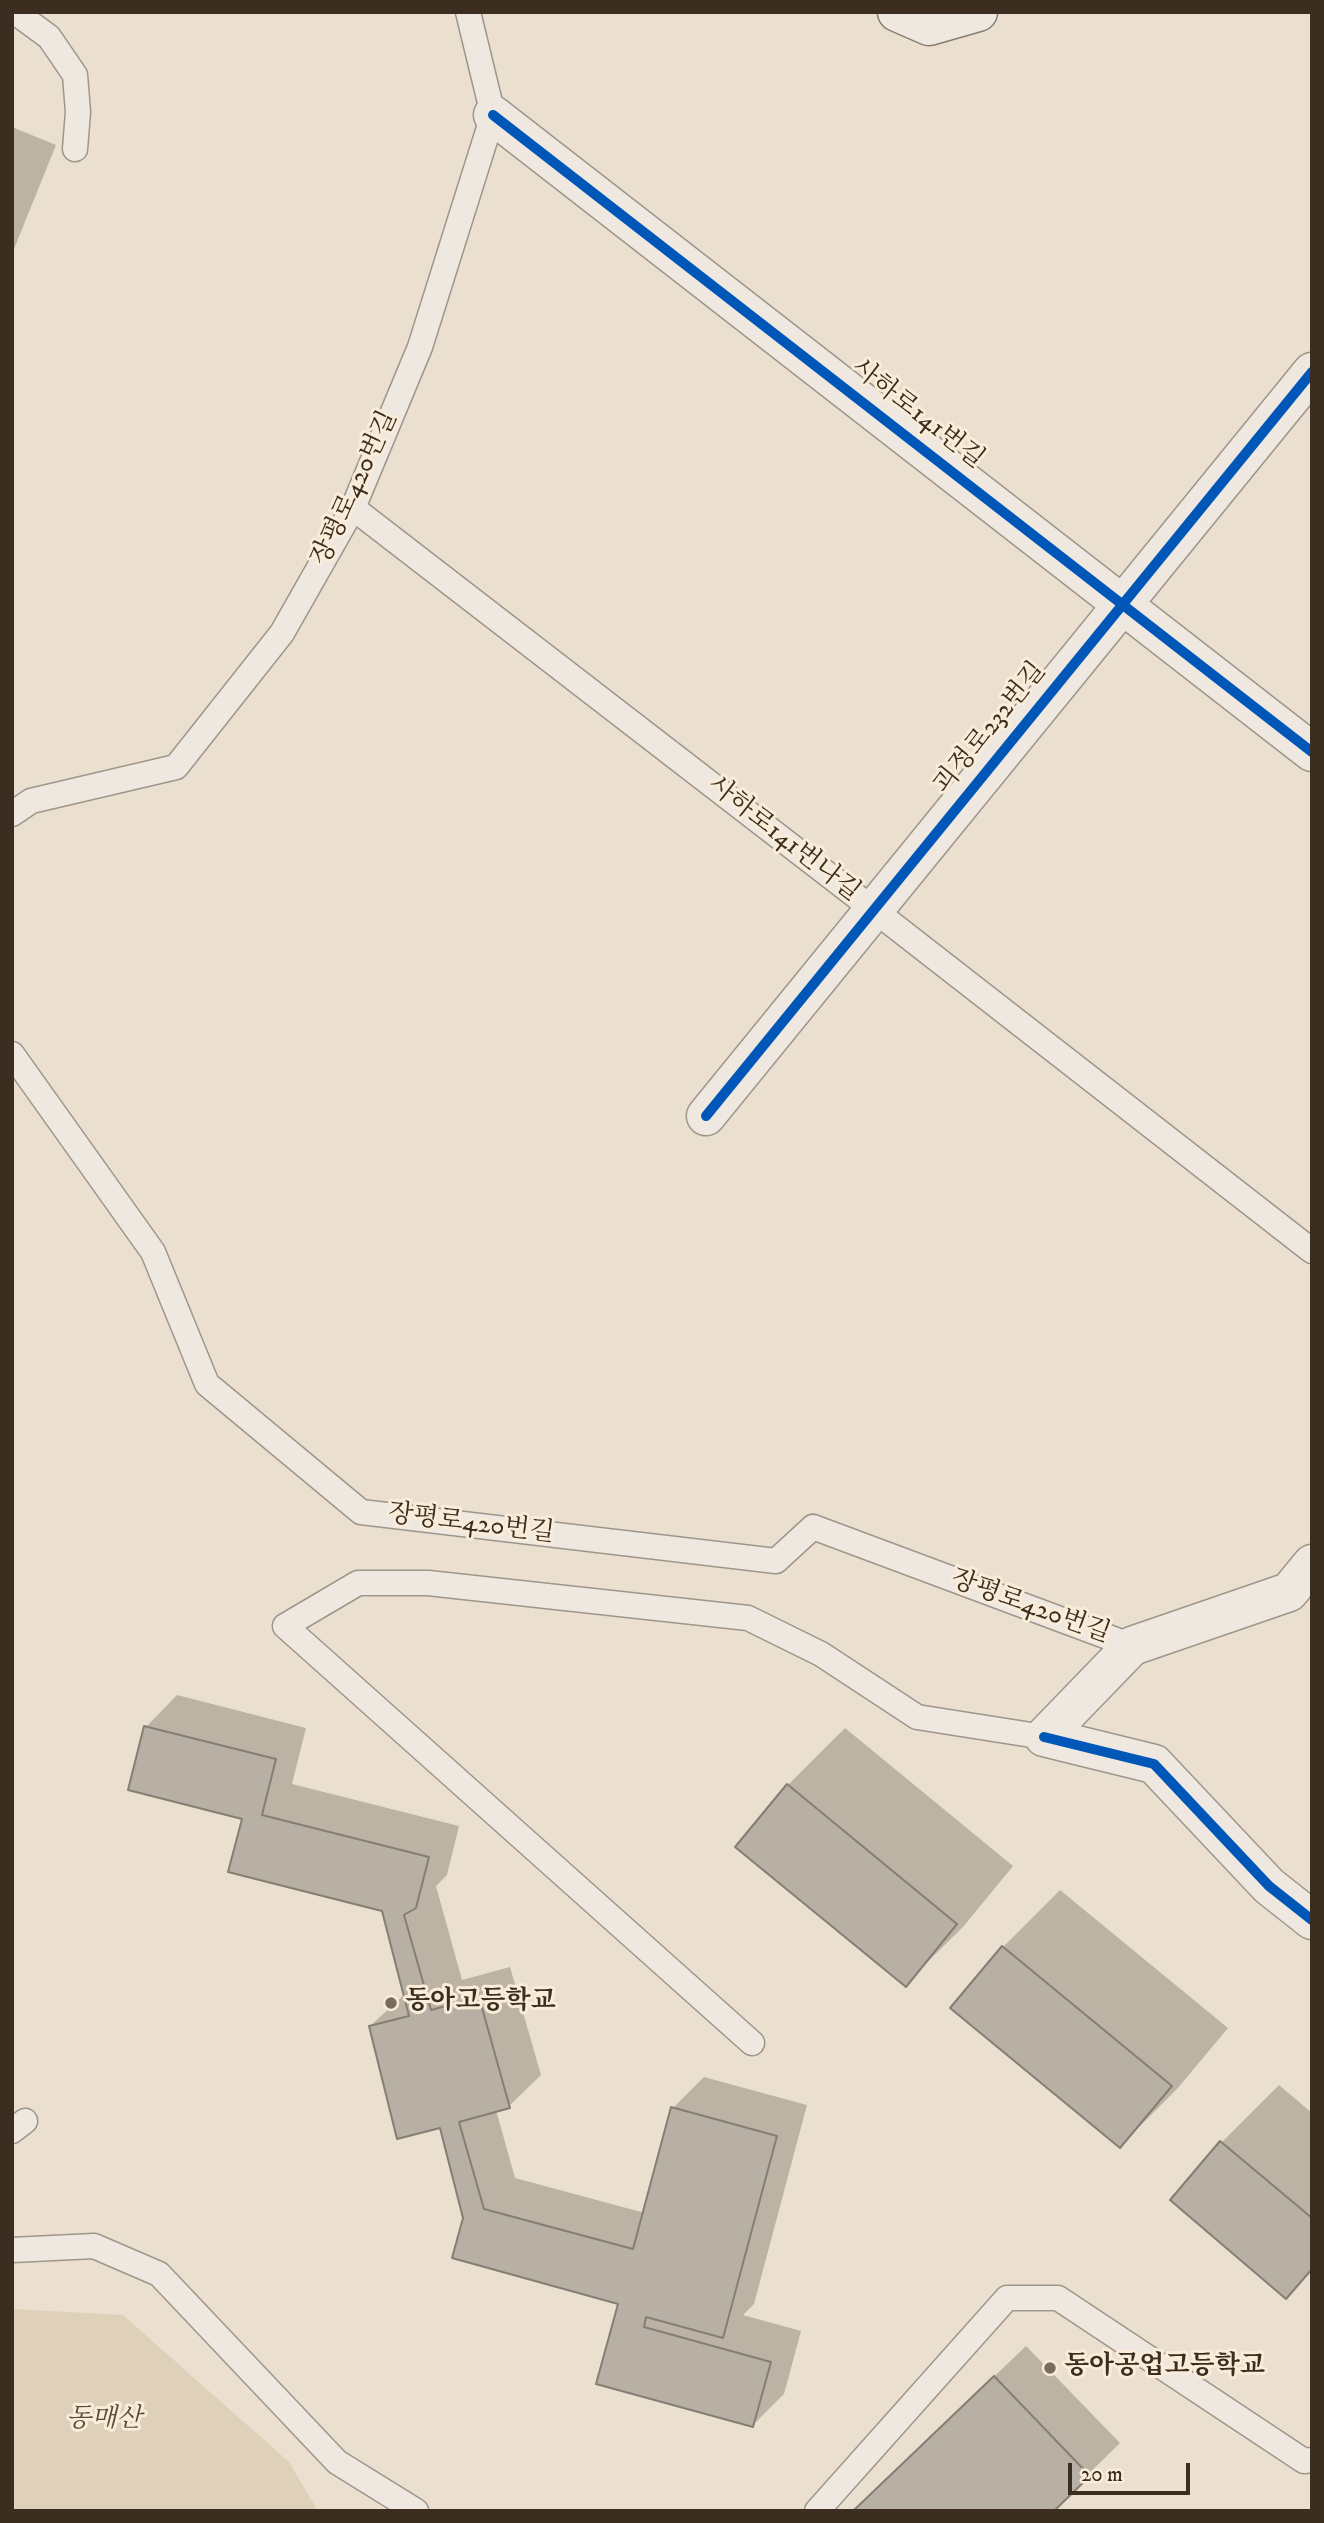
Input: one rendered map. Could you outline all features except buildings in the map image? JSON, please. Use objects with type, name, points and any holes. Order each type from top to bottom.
[{"type":"street","points":[[897,12],[929,26],[978,12]]},
{"type":"street","name":"사하로141번길","points":[[493,116],[1312,752]]},
{"type":"street","name":"괴정로232번길","points":[[706,1116],[1312,372]]},
{"type":"street","points":[[1044,1737],[1132,1646],[1289,1592],[1312,1564]]},
{"type":"street","points":[[1044,1737],[1154,1764],[1269,1886],[1312,1920]]},
{"type":"lane","points":[[15,12],[49,37],[75,75],[78,112],[75,149]]},
{"type":"lane","points":[[468,12],[493,116]]},
{"type":"lane","name":"장평로420번길","points":[[12,814],[31,801],[176,767],[282,633],[353,508],[420,347],[493,116]]},
{"type":"lane","name":"사하로141번나길","points":[[353,508],[1312,1251]]},
{"type":"lane","name":"장평로420번길","points":[[12,1054],[153,1252],[207,1384],[362,1512],[776,1561],[813,1527],[1132,1646]]},
{"type":"lane","points":[[752,2043],[285,1626],[358,1583],[428,1583],[748,1618],[821,1654],[917,1717],[1044,1737]]},
{"type":"lane","points":[[12,2250],[94,2246],[159,2274],[337,2462],[416,2511]]},
{"type":"lane","points":[[817,2511],[1007,2298],[1058,2298],[1304,2460],[1312,2460]]},
{"type":"green space","name":"동매산","points":[[12,2309],[123,2315],[289,2462],[318,2511],[12,2511]]},
{"type":"cycle path","points":[[493,115],[1312,752]]},
{"type":"cycle path","points":[[706,1116],[1312,372]]},
{"type":"cycle path","points":[[1044,1737],[1154,1764],[1269,1886],[1312,1920]]},
{"type":"place","name":"동아고등학교","points":[[391,2003]]},
{"type":"place","name":"동아공업고등학교","points":[[1050,2368]]}]
